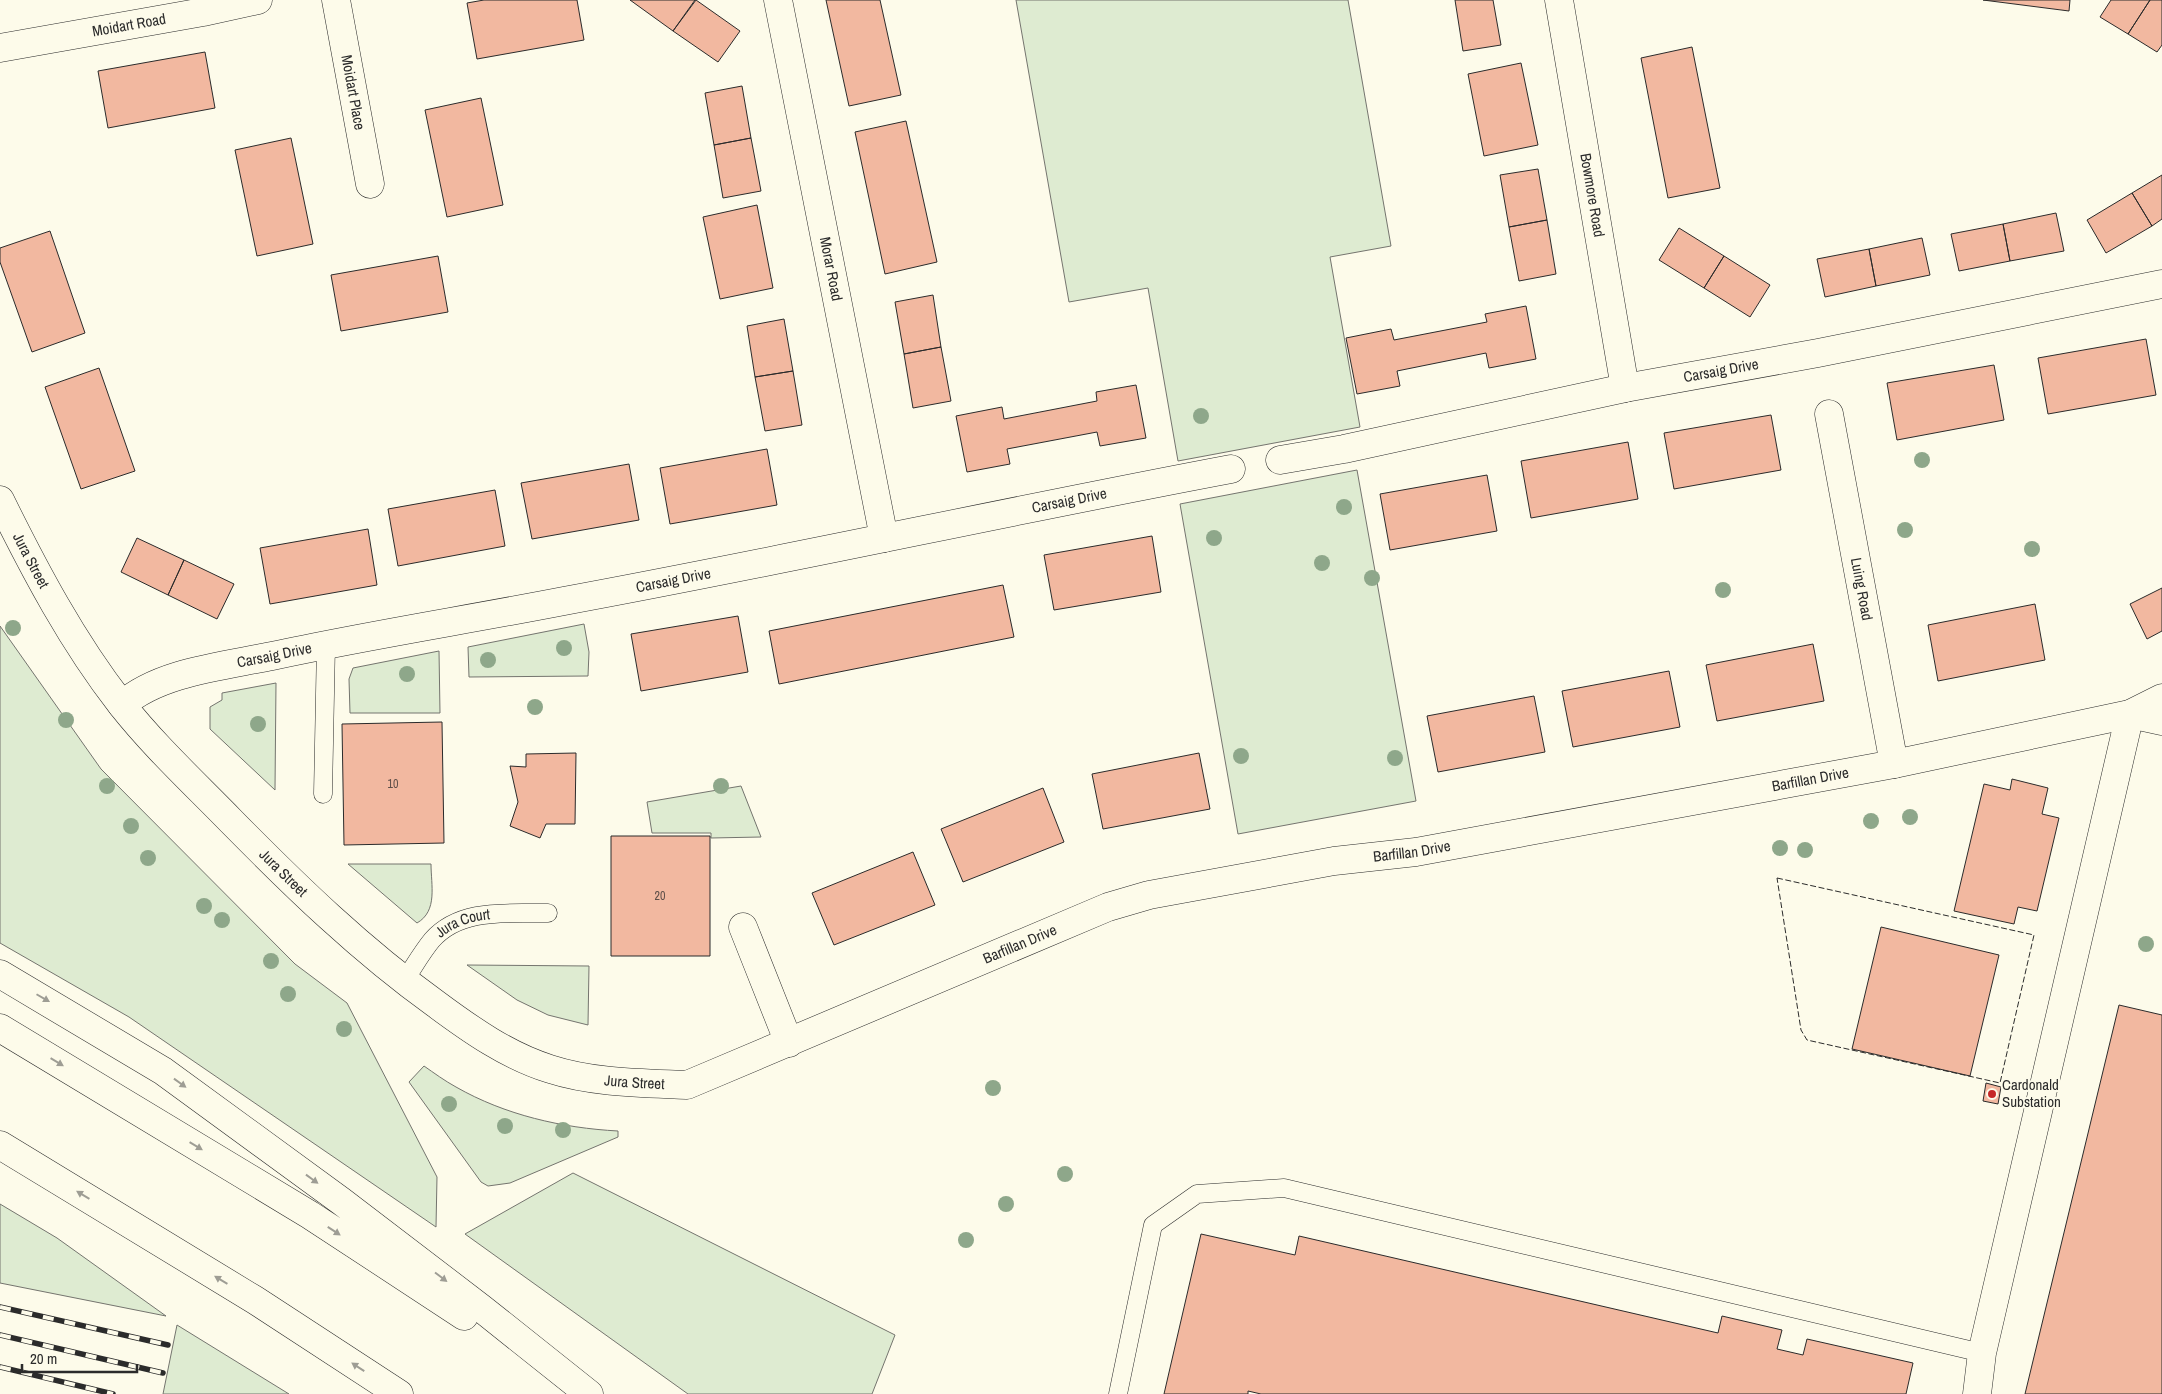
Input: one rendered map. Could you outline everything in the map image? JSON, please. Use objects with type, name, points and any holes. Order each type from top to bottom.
[{"type":"main road","name":"Moidart Road","points":[[0,48],[204,6],[258,0]]},
{"type":"main road","name":"Moidart Place","points":[[336,0],[370,184]]},
{"type":"main road","name":"Morar Road","points":[[778,0],[884,538]]},
{"type":"main road","name":"Bowmore Road","points":[[1558,0],[1625,388]]},
{"type":"main road","name":"Carsaig Drive","points":[[1280,460],[1344,449],[1625,388],[1818,354],[2162,284]]},
{"type":"main road","name":"Luing Road","points":[[1829,414],[1894,764]]},
{"type":"main road","name":"Carsaig Drive","points":[[122,705],[134,694],[149,686],[192,672],[326,644],[596,595],[1231,469]]},
{"type":"main road","name":"Jura Street","points":[[0,500],[35,571],[68,628],[122,705],[172,761],[280,870],[352,938],[404,981],[487,1040],[511,1054],[551,1070],[591,1078],[636,1083],[687,1085]]},
{"type":"main road","name":"Barfillan Drive","points":[[687,1085],[1108,907],[1149,896],[1334,862],[1416,852],[1894,764],[2130,714],[2162,698]]},
{"type":"main road","points":[[1977,1394],[1982,1353],[2130,714],[2162,721]]},
{"type":"main road","points":[[743,927],[788,1043]]},
{"type":"main road","points":[[0,974],[163,1071],[341,1201],[481,1308],[589,1394]]},
{"type":"main road","points":[[0,1028],[310,1215],[583,1394]]},
{"type":"main road","points":[[0,1144],[255,1300],[399,1394]]},
{"type":"lane","points":[[323,794],[326,644]]},
{"type":"lane","name":"Jura Court","points":[[404,981],[432,940],[458,920],[482,914],[548,913]]},
{"type":"lane","points":[[1118,1394],[1153,1225],[1197,1194],[1284,1188],[1982,1353]]},
{"type":"green space","points":[[1016,0],[1348,0],[1391,246],[1330,257],[1360,427],[1178,461],[1148,288],[1069,302]]},
{"type":"green space","points":[[1357,470],[1416,801],[1238,834],[1180,504]]},
{"type":"green space","points":[[584,624],[589,652],[588,676],[469,677],[468,647]]},
{"type":"green space","points":[[0,626],[101,769],[295,964],[347,1003],[437,1177],[436,1227],[129,1017],[0,943]]},
{"type":"green space","points":[[439,651],[440,713],[350,713],[349,679],[353,668]]},
{"type":"green space","points":[[276,683],[275,790],[210,729],[210,707],[222,700],[222,693]]},
{"type":"green space","points":[[741,786],[761,837],[711,838],[711,833],[652,833],[647,802]]},
{"type":"green space","points":[[348,864],[431,864],[432,897],[428,912],[417,923]]},
{"type":"green space","points":[[467,965],[589,966],[588,1025],[548,1015],[517,1000]]},
{"type":"green space","points":[[424,1066],[456,1087],[494,1105],[555,1123],[618,1131],[618,1137],[510,1183],[488,1186],[481,1182],[409,1082]]},
{"type":"green space","points":[[573,1173],[895,1335],[872,1394],[688,1394],[465,1234]]},
{"type":"green space","points":[[0,1204],[57,1238],[166,1316],[0,1283]]},
{"type":"green space","points":[[177,1325],[289,1394],[163,1394]]},
{"type":"building","points":[[484,0],[577,0],[584,40],[477,59],[467,3]]},
{"type":"building","points":[[630,0],[695,0],[673,31]]},
{"type":"building","points":[[696,0],[740,31],[718,62],[673,31]]},
{"type":"building","points":[[826,0],[880,0],[901,95],[849,106]]},
{"type":"building","points":[[1455,0],[1493,0],[1501,45],[1463,51]]},
{"type":"building","points":[[1983,0],[2070,0],[2069,11]]},
{"type":"building","points":[[2111,0],[2150,0],[2128,34],[2100,17]]},
{"type":"building","points":[[2150,0],[2162,0],[2162,45],[2157,52],[2128,34]]},
{"type":"building","points":[[1692,47],[1720,188],[1668,198],[1641,58]]},
{"type":"building","points":[[205,52],[215,108],[108,128],[98,71]]},
{"type":"building","points":[[1521,63],[1538,145],[1484,156],[1468,74]]},
{"type":"building","points":[[742,86],[751,138],[714,145],[705,93]]},
{"type":"building","points":[[481,98],[503,205],[447,217],[425,110]]},
{"type":"building","points":[[906,121],[937,262],[885,274],[855,132]]},
{"type":"building","points":[[291,138],[313,244],[257,256],[235,150]]},
{"type":"building","points":[[751,138],[761,191],[723,198],[714,145]]},
{"type":"building","points":[[1538,169],[1547,220],[1509,227],[1500,175]]},
{"type":"building","points":[[2162,175],[2162,219],[2152,226],[2132,193]]},
{"type":"building","points":[[2132,193],[2152,226],[2106,253],[2087,220]]},
{"type":"building","points":[[757,205],[773,288],[720,299],[703,217]]},
{"type":"building","points":[[2056,213],[2064,251],[2010,261],[2003,224]]},
{"type":"building","points":[[1547,220],[1556,274],[1519,281],[1509,227]]},
{"type":"building","points":[[2003,224],[2010,261],[1959,271],[1951,234]]},
{"type":"building","points":[[1679,228],[1724,256],[1704,288],[1659,260]]},
{"type":"building","points":[[50,231],[85,333],[32,352],[0,262],[0,248]]},
{"type":"building","points":[[1922,238],[1930,275],[1876,286],[1869,249]]},
{"type":"building","points":[[1869,249],[1876,286],[1825,297],[1817,259]]},
{"type":"building","points":[[438,256],[448,312],[341,331],[331,275]]},
{"type":"building","points":[[1724,256],[1770,285],[1750,317],[1704,288]]},
{"type":"building","points":[[933,295],[941,347],[904,354],[895,302]]},
{"type":"building","points":[[1526,306],[1536,359],[1489,368],[1486,353],[1397,371],[1400,386],[1357,394],[1346,338],[1391,329],[1394,340],[1487,322],[1485,314]]},
{"type":"building","points":[[784,319],[793,371],[755,377],[747,326]]},
{"type":"building","points":[[2146,339],[2156,395],[2048,414],[2038,358]]},
{"type":"building","points":[[941,347],[951,401],[913,408],[904,354]]},
{"type":"building","points":[[1994,365],[2004,420],[1897,440],[1887,383]]},
{"type":"building","points":[[99,368],[135,471],[81,489],[45,387]]},
{"type":"building","points":[[793,371],[802,425],[765,431],[755,377]]},
{"type":"building","points":[[1136,385],[1146,438],[1100,446],[1097,432],[1007,449],[1010,464],[967,472],[956,416],[1002,407],[1004,419],[1097,401],[1096,392]]},
{"type":"building","points":[[1771,415],[1781,470],[1674,489],[1664,433]]},
{"type":"building","points":[[1628,442],[1638,499],[1531,518],[1521,461]]},
{"type":"building","points":[[767,449],[777,505],[670,524],[660,468]]},
{"type":"building","points":[[629,464],[639,520],[532,539],[521,483]]},
{"type":"building","points":[[1487,475],[1497,531],[1390,550],[1380,494]]},
{"type":"building","points":[[495,490],[505,546],[398,566],[388,509]]},
{"type":"building","points":[[368,529],[377,585],[270,604],[260,548]]},
{"type":"building","points":[[1152,536],[1161,592],[1054,610],[1044,555]]},
{"type":"building","points":[[137,538],[184,560],[168,595],[121,572]]},
{"type":"building","points":[[184,560],[234,584],[217,619],[168,595]]},
{"type":"building","points":[[1003,585],[1014,637],[779,684],[769,631]]},
{"type":"building","points":[[2162,588],[2162,631],[2147,639],[2130,604]]},
{"type":"building","points":[[2035,604],[2045,660],[1938,681],[1928,625]]},
{"type":"building","points":[[738,616],[748,672],[641,691],[631,634]]},
{"type":"building","points":[[1813,644],[1824,701],[1717,721],[1706,665]]},
{"type":"building","points":[[1669,671],[1680,727],[1573,747],[1562,691]]},
{"type":"building","points":[[1534,696],[1545,752],[1438,772],[1427,716]]},
{"type":"building","points":[[442,722],[444,843],[344,845],[342,724]]},
{"type":"building","points":[[576,753],[575,824],[546,824],[540,838],[510,826],[518,802],[510,766],[526,767],[526,754]]},
{"type":"building","points":[[1199,753],[1210,809],[1103,829],[1092,774]]},
{"type":"building","points":[[2012,779],[2048,788],[2042,814],[2059,818],[2037,911],[2018,907],[2014,924],[1954,911],[1984,784],[2010,790]]},
{"type":"building","points":[[1043,788],[1064,842],[963,882],[941,829]]},
{"type":"building","points":[[611,836],[710,836],[710,956],[611,956]]},
{"type":"building","points":[[913,852],[935,905],[834,945],[812,893]]},
{"type":"building","points":[[1881,927],[1999,955],[1970,1076],[1852,1049]]},
{"type":"building","points":[[2119,1005],[2162,1015],[2162,1394],[2025,1394]]},
{"type":"building","name":"Cardonald Substation","points":[[1986,1083],[2001,1087],[1998,1104],[1983,1101]]},
{"type":"building","points":[[1201,1234],[1295,1255],[1299,1236],[1718,1333],[1722,1316],[1782,1330],[1777,1349],[1803,1355],[1807,1339],[1913,1363],[1906,1394],[1261,1394],[1248,1391],[1248,1394],[1164,1394]]},
{"type":"railway","points":[[0,1307],[168,1345]]},
{"type":"railway","points":[[0,1335],[163,1373]]},
{"type":"railway","points":[[0,1367],[113,1394]]},
{"type":"fence","points":[[1777,878],[2034,935],[2000,1083],[1807,1040],[1801,1030],[1777,878]]},
{"type":"place","name":"Cardonald Substation","points":[[1992,1094]]}]
